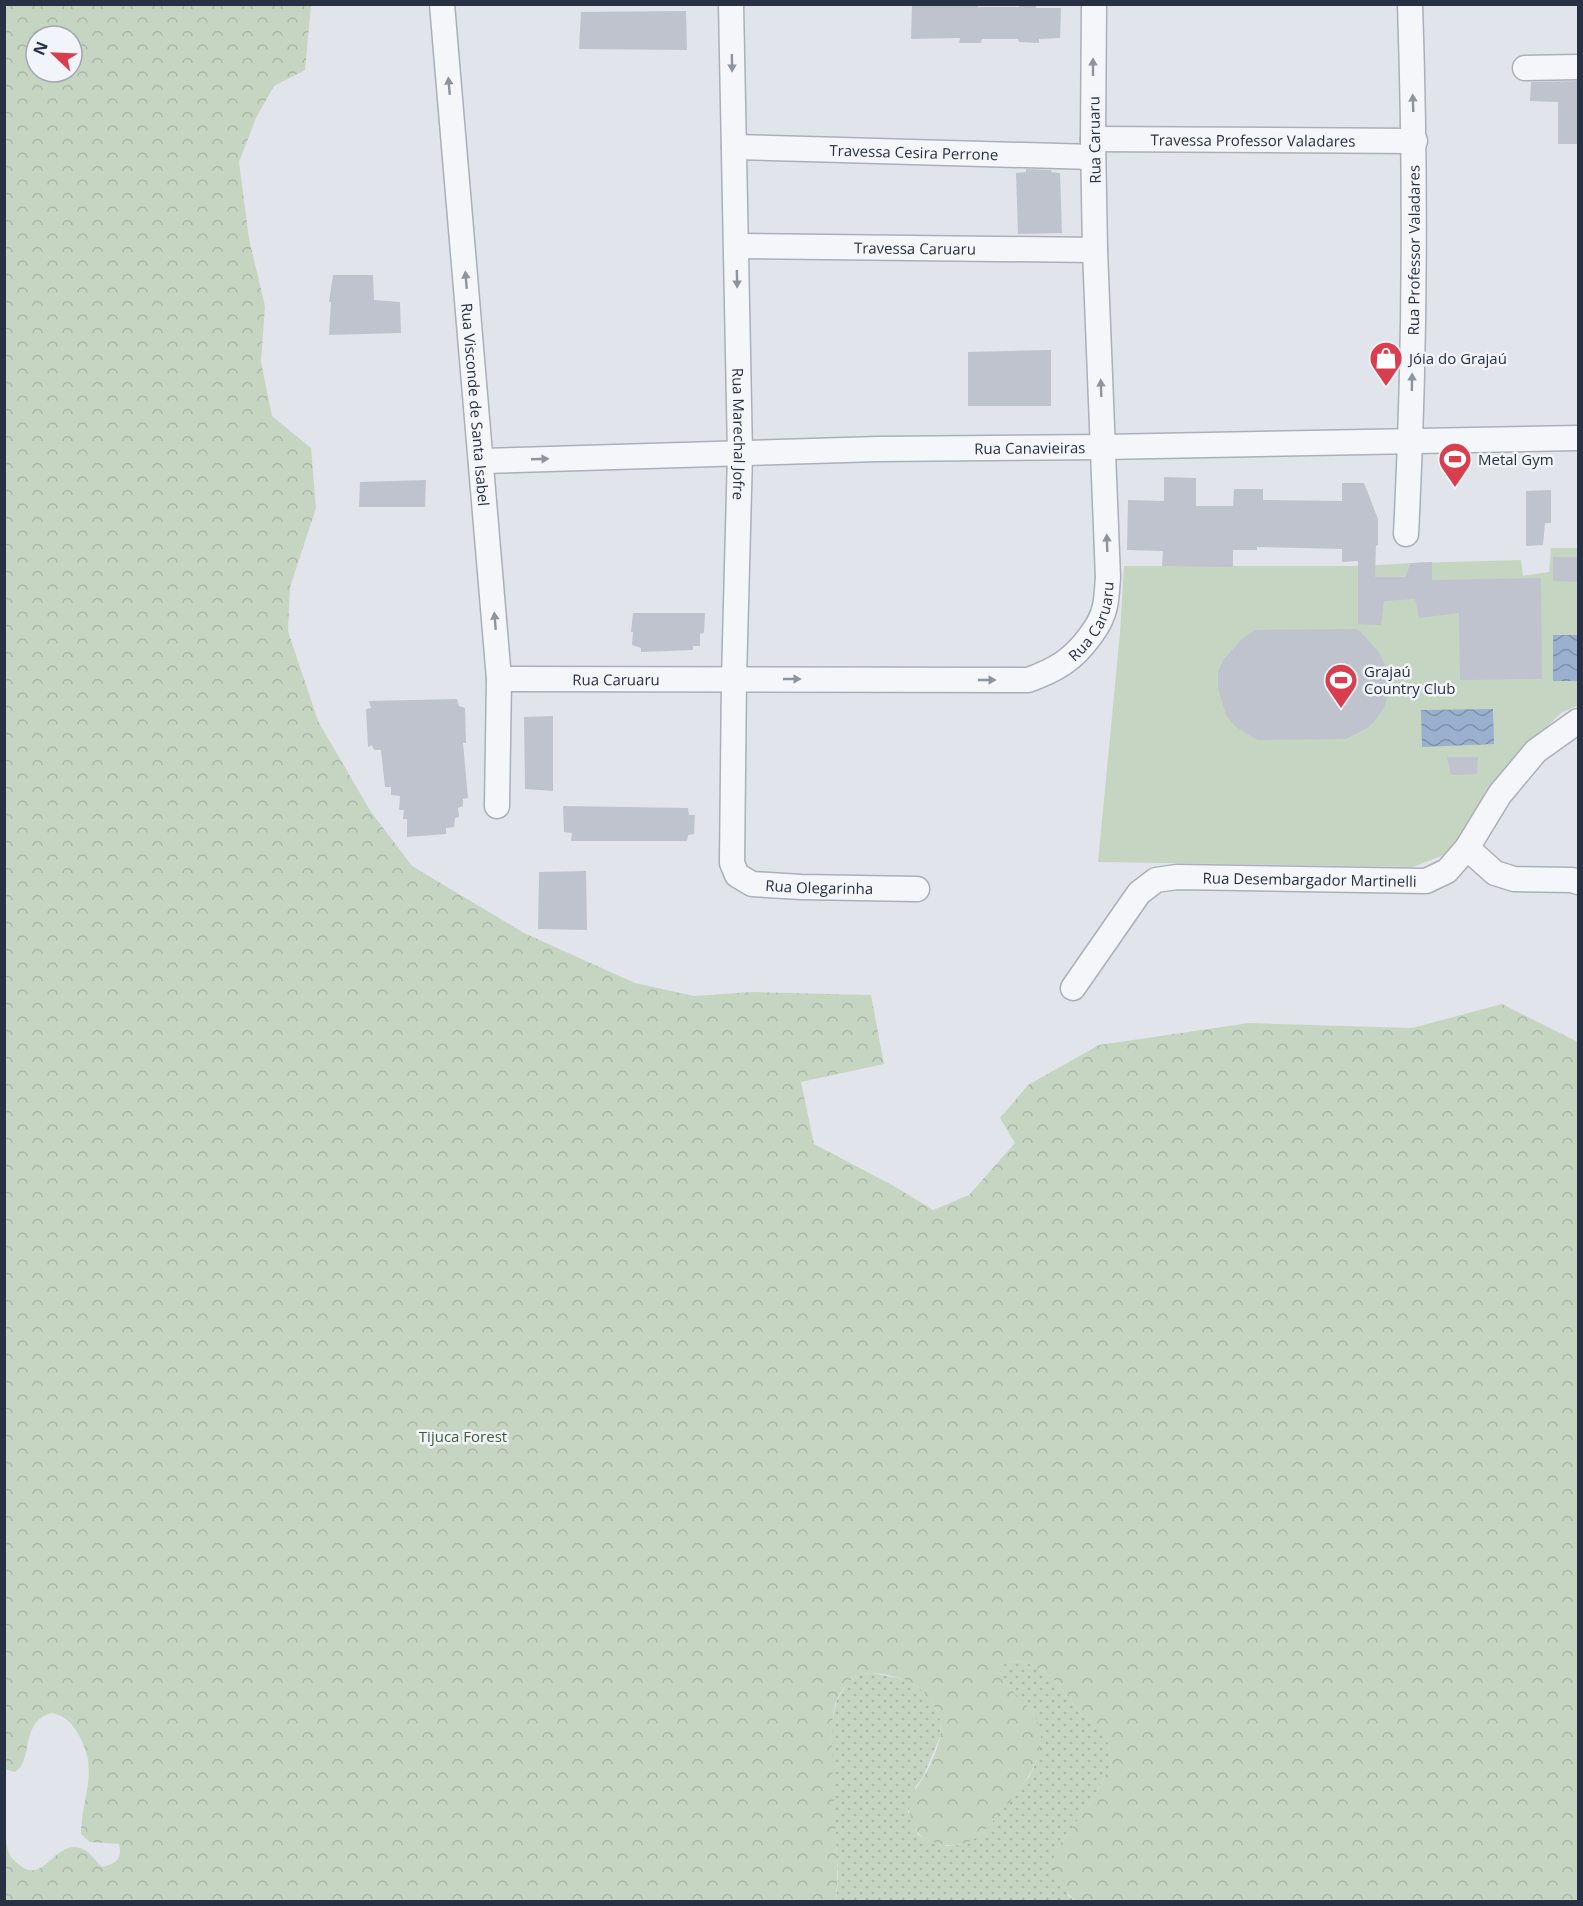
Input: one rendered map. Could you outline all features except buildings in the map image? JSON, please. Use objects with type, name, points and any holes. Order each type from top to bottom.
[{"type":"street","name":"Rua Visconde de Santa Isabel","points":[[442,4],[499,680],[497,806]]},
{"type":"street","name":"Rua Marechal Jofre","points":[[731,4],[741,454],[734,679],[732,863]]},
{"type":"street","name":"Rua Caruaru","points":[[499,680],[1028,680],[1048,673],[1065,663],[1080,650],[1097,627],[1105,608],[1108,578],[1106,472],[1095,250],[1094,4]]},
{"type":"street","name":"Rua Professor Valadares","points":[[1406,534],[1411,441],[1415,141],[1410,4]]},
{"type":"street","points":[[1525,68],[1578,67]]},
{"type":"street","name":"Travessa Professor Valadares","points":[[1093,148],[1415,141]]},
{"type":"street","name":"Travessa Cesira Perrone","points":[[734,147],[1093,148]]},
{"type":"street","name":"Travessa Caruaru","points":[[737,246],[1095,250]]},
{"type":"street","name":"Rua Canavieiras","points":[[482,461],[878,449],[1578,438]]},
{"type":"street","name":"Rua Desembargador Martinelli","points":[[1073,988],[1139,893],[1156,880],[1177,877],[1426,881],[1447,871],[1467,848],[1500,794],[1536,751],[1578,721]]},
{"type":"street","points":[[1467,848],[1494,873],[1515,879],[1578,882]]},
{"type":"street","name":"Rua Olegarinha","points":[[732,863],[738,875],[752,884],[917,889]]},
{"type":"green space","name":"Tijuca Forest","points":[[5,4],[311,5],[305,70],[274,86],[256,118],[239,162],[249,239],[265,306],[261,362],[272,416],[311,448],[316,508],[290,587],[288,631],[318,721],[371,812],[412,866],[526,934],[635,983],[694,996],[752,992],[871,995],[884,1064],[801,1082],[814,1144],[894,1186],[933,1210],[969,1195],[1015,1143],[1000,1118],[1028,1085],[1099,1045],[1249,1023],[1412,1028],[1502,1004],[1578,1042],[1578,1901],[1076,1901],[1060,1887],[1052,1863],[1057,1848],[1092,1801],[1111,1765],[1107,1737],[1079,1711],[1051,1676],[1026,1662],[1007,1661],[999,1672],[1006,1684],[1034,1715],[1040,1731],[1040,1747],[1035,1763],[1016,1794],[982,1834],[956,1845],[934,1843],[926,1839],[917,1832],[910,1817],[911,1799],[936,1751],[941,1731],[938,1714],[932,1702],[914,1684],[905,1679],[883,1674],[865,1673],[852,1679],[844,1688],[836,1702],[832,1726],[837,1864],[836,1901],[5,1901],[5,1820],[9,1853],[18,1864],[28,1870],[36,1870],[66,1849],[75,1847],[85,1850],[102,1867],[117,1860],[120,1853],[119,1844],[90,1842],[81,1834],[88,1784],[88,1759],[77,1732],[63,1717],[52,1713],[42,1717],[35,1724],[24,1760],[15,1772],[5,1769]]},
{"type":"green space","name":"Grajaú Country Club","points":[[1551,548],[1578,548],[1578,705],[1561,713],[1515,759],[1482,813],[1449,853],[1413,867],[1098,862],[1120,633],[1124,566],[1362,566],[1521,560],[1523,576],[1549,572]]},
{"type":"green space","points":[[1006,1661],[1026,1662],[1051,1676],[1079,1711],[1107,1736],[1111,1765],[1092,1801],[1057,1848],[1068,1896],[1076,1901],[836,1902],[838,1875],[832,1777],[832,1721],[837,1700],[848,1682],[859,1674],[871,1673],[909,1680],[927,1694],[941,1722],[940,1737],[923,1777],[916,1786],[908,1812],[918,1835],[946,1846],[958,1845],[982,1834],[1029,1777],[1037,1760],[1034,1715],[1003,1682],[999,1672]]},
{"type":"water","points":[[1553,635],[1578,635],[1578,681],[1553,681]]},
{"type":"water","points":[[1493,709],[1494,744],[1422,747],[1421,710]]},
{"type":"place","name":"Jóia do Grajaú","points":[[1386,387]]},
{"type":"place","name":"Metal Gym","points":[[1455,488]]},
{"type":"place","name":"Grajaú Country Club","points":[[1341,709]]}]
